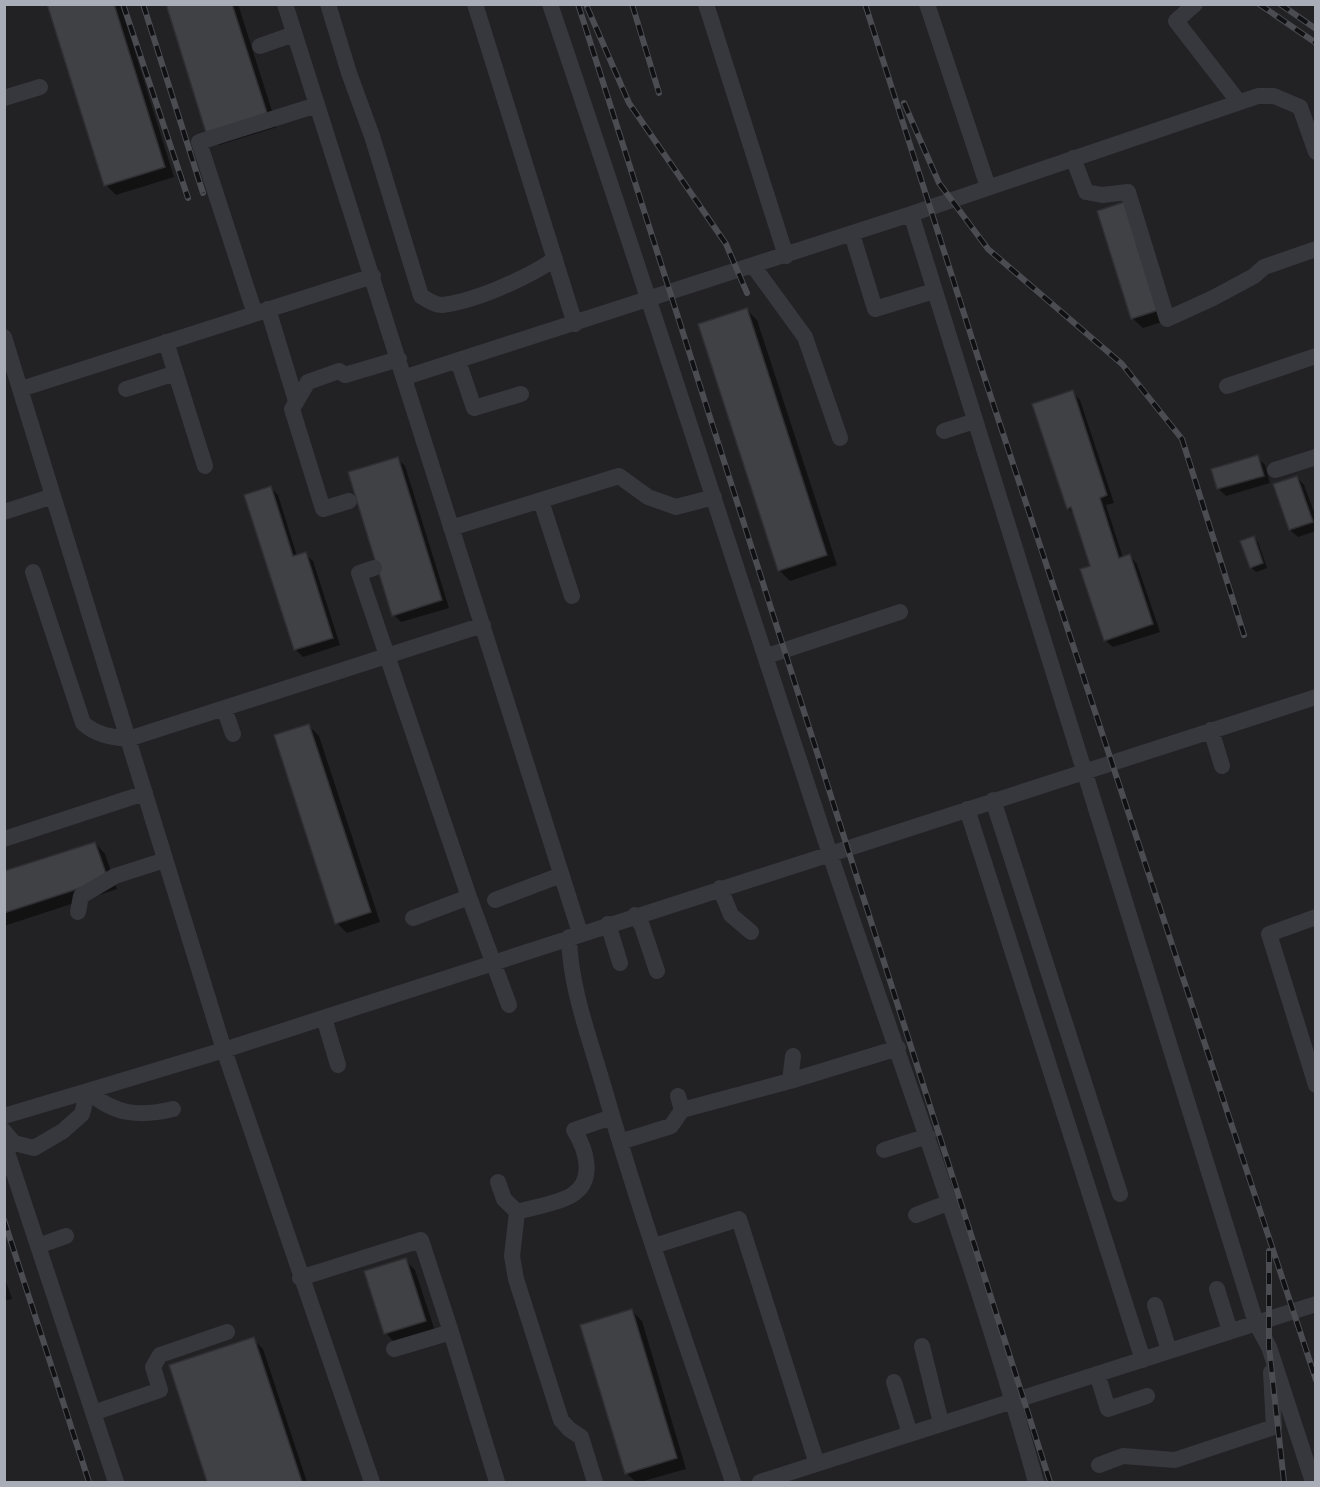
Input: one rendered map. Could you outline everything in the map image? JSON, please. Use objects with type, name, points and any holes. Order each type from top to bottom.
[{"type":"lane","points":[[285,4],[406,377],[451,528],[561,875],[575,935],[570,957],[575,986],[612,1117],[733,1482]]},
{"type":"lane","points":[[328,4],[349,73],[372,136],[421,296],[440,305],[490,291],[532,274],[555,259]]},
{"type":"lane","points":[[475,4],[575,324]]},
{"type":"lane","points":[[550,4],[651,300],[830,853],[950,1202],[1013,1400],[1036,1482]]},
{"type":"lane","points":[[706,4],[786,256]]},
{"type":"lane","points":[[927,4],[988,187]]},
{"type":"lane","points":[[1195,4],[1176,21],[1238,101]]},
{"type":"lane","points":[[260,46],[294,34]]},
{"type":"lane","points":[[4,98],[40,87]]},
{"type":"lane","points":[[406,377],[754,267],[1258,96],[1274,96],[1300,107],[1316,152]]},
{"type":"lane","points":[[296,401],[199,142],[317,105]]},
{"type":"lane","points":[[1073,158],[1086,192],[1102,195],[1128,192],[1167,319],[1213,298],[1254,276],[1264,267],[1316,249]]},
{"type":"lane","points":[[910,214],[1086,771],[1256,1323],[1269,1347],[1313,1482]]},
{"type":"lane","points":[[852,234],[875,309],[934,291]]},
{"type":"lane","points":[[754,267],[805,337],[840,438]]},
{"type":"lane","points":[[21,389],[373,276]]},
{"type":"lane","points":[[4,337],[225,1050],[300,1278],[372,1482]]},
{"type":"lane","points":[[166,342],[205,466]]},
{"type":"lane","points":[[1227,386],[1316,356]]},
{"type":"lane","points":[[349,501],[323,509],[292,410],[308,382],[339,371],[345,375],[399,359]]},
{"type":"lane","points":[[458,361],[474,408],[521,394]]},
{"type":"lane","points":[[126,389],[176,373]]},
{"type":"lane","points":[[944,431],[975,421]]},
{"type":"lane","points":[[1275,470],[1316,457]]},
{"type":"lane","points":[[451,528],[619,476],[630,486],[676,507],[714,497]]},
{"type":"lane","points":[[6,506],[53,496]]},
{"type":"lane","points":[[541,501],[572,596]]},
{"type":"lane","points":[[374,568],[359,573],[469,897],[509,1005]]},
{"type":"lane","points":[[33,572],[83,723],[90,730],[128,739],[483,625]]},
{"type":"lane","points":[[766,656],[900,612]]},
{"type":"lane","points":[[4,1116],[225,1050],[635,915],[1316,697]]},
{"type":"lane","points":[[224,708],[233,734]]},
{"type":"lane","points":[[1211,730],[1222,766]]},
{"type":"lane","points":[[4,839],[145,793]]},
{"type":"lane","points":[[993,800],[1120,1194]]},
{"type":"lane","points":[[967,809],[1143,1360]]},
{"type":"lane","points":[[78,912],[81,896],[115,876],[165,860]]},
{"type":"lane","points":[[495,900],[561,875]]},
{"type":"lane","points":[[720,888],[731,915],[751,932]]},
{"type":"lane","points":[[413,918],[469,897]]},
{"type":"lane","points":[[635,915],[642,926],[657,971]]},
{"type":"lane","points":[[1316,917],[1269,934],[1316,1085]]},
{"type":"lane","points":[[608,924],[620,963]]},
{"type":"lane","points":[[324,1018],[338,1065]]},
{"type":"lane","points":[[620,1142],[671,1126],[680,1103],[790,1081],[898,1048]]},
{"type":"lane","points":[[790,1081],[793,1056]]},
{"type":"lane","points":[[88,1091],[102,1104],[132,1112],[147,1115],[173,1109]]},
{"type":"lane","points":[[4,1131],[14,1143],[34,1148],[63,1131],[82,1114],[88,1091]]},
{"type":"lane","points":[[517,1212],[573,1194],[580,1186],[588,1168],[586,1155],[574,1130],[612,1117]]},
{"type":"lane","points":[[884,1150],[928,1136]]},
{"type":"lane","points":[[4,1143],[116,1482]]},
{"type":"lane","points":[[498,1182],[504,1199],[517,1212]]},
{"type":"lane","points":[[916,1215],[950,1202]]},
{"type":"lane","points":[[517,1212],[512,1256],[516,1279],[561,1420],[569,1430],[581,1437],[595,1482]]},
{"type":"lane","points":[[654,1246],[739,1219],[817,1464]]},
{"type":"lane","points":[[38,1246],[66,1236]]},
{"type":"lane","points":[[300,1278],[420,1240],[497,1482]]},
{"type":"lane","points":[[1217,1289],[1230,1331]]},
{"type":"lane","points":[[760,1482],[1316,1304]]},
{"type":"lane","points":[[1155,1305],[1169,1351]]},
{"type":"lane","points":[[93,1413],[160,1390],[153,1367],[160,1355],[227,1332]]},
{"type":"lane","points":[[394,1349],[451,1332]]},
{"type":"lane","points":[[921,1346],[941,1423]]},
{"type":"lane","points":[[1099,1465],[1123,1456],[1175,1460],[1274,1427],[1269,1347]]},
{"type":"lane","points":[[1097,1374],[1108,1409],[1147,1396]]},
{"type":"lane","points":[[894,1382],[910,1434]]},
{"type":"shaded area","points":[[5,5],[1315,5],[1315,1482],[5,1482]]},
{"type":"building","points":[[47,4],[114,4],[165,167],[104,186]]},
{"type":"building","points":[[166,4],[232,4],[268,116],[207,136]]},
{"type":"building","points":[[1127,201],[1162,309],[1131,319],[1097,211]]},
{"type":"building","points":[[747,308],[827,555],[778,571],[698,324]]},
{"type":"building","points":[[1073,390],[1107,495],[1100,498],[1119,558],[1130,554],[1153,624],[1104,641],[1080,569],[1090,566],[1071,507],[1067,509],[1032,404]]},
{"type":"building","points":[[1258,455],[1264,476],[1217,489],[1211,469]]},
{"type":"building","points":[[398,457],[442,600],[392,616],[348,472]]},
{"type":"building","points":[[1297,476],[1313,522],[1289,530],[1273,484]]},
{"type":"building","points":[[271,486],[293,556],[306,552],[333,638],[294,650],[244,495]]},
{"type":"building","points":[[1254,536],[1263,563],[1250,568],[1240,541]]},
{"type":"building","points":[[309,724],[371,912],[335,924],[274,735]]},
{"type":"building","points":[[95,842],[108,879],[4,913],[4,871]]},
{"type":"building","points":[[406,1258],[426,1321],[384,1334],[364,1271]]},
{"type":"building","points":[[632,1309],[677,1458],[625,1474],[580,1325]]},
{"type":"building","points":[[254,1337],[302,1482],[207,1482],[169,1365]]},
{"type":"railway","points":[[123,4],[188,198]]},
{"type":"railway","points":[[143,4],[203,193]]},
{"type":"railway","points":[[578,4],[1050,1482]]},
{"type":"railway","points":[[632,4],[659,93]]},
{"type":"railway","points":[[865,4],[982,370],[1316,1380]]},
{"type":"railway","points":[[1259,4],[1316,43]]},
{"type":"railway","points":[[1280,4],[1316,29]]},
{"type":"railway","points":[[587,7],[629,103],[726,244],[747,293]]},
{"type":"railway","points":[[904,103],[939,183],[988,249],[1122,364],[1182,439],[1244,635]]},
{"type":"railway","points":[[4,1220],[89,1482]]},
{"type":"railway","points":[[1269,1251],[1269,1347],[1284,1482]]}]
